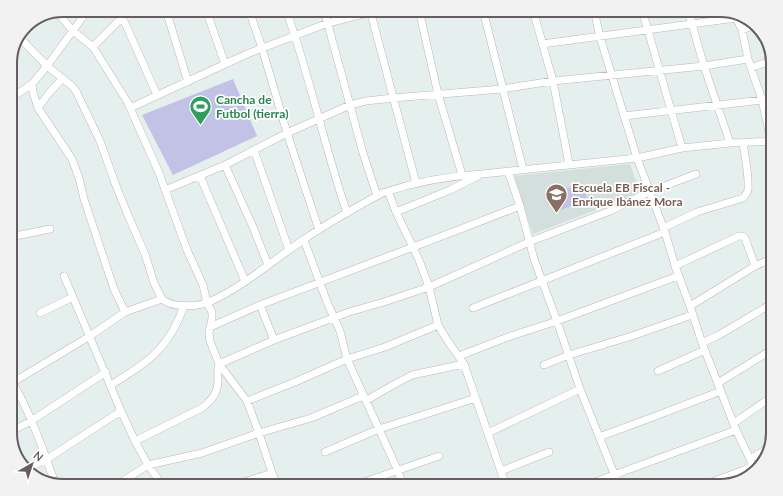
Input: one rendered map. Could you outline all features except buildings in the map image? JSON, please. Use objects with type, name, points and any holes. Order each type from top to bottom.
[{"type":"street","points":[[61,17],[72,30],[93,47],[130,108],[165,190],[187,250],[203,285],[207,303],[212,312],[209,333],[210,341],[219,364],[247,401],[275,479]]},
{"type":"street","points":[[17,94],[32,84],[82,17]]},
{"type":"street","points":[[168,17],[188,82]]},
{"type":"street","points":[[208,17],[225,64]]},
{"type":"street","points":[[251,17],[319,230]]},
{"type":"street","points":[[289,17],[296,36],[333,171],[347,213]]},
{"type":"street","points":[[326,17],[363,153],[377,196]]},
{"type":"street","points":[[130,108],[262,48],[328,23],[349,17]]},
{"type":"street","points":[[372,17],[416,183]]},
{"type":"street","points":[[421,17],[438,94],[462,175]]},
{"type":"street","points":[[485,17],[523,169]]},
{"type":"street","points":[[535,17],[552,81],[569,164]]},
{"type":"street","points":[[596,17],[600,37],[637,158],[664,230],[678,276],[690,306],[703,347],[752,466],[719,479]]},
{"type":"street","points":[[644,17],[682,148]]},
{"type":"street","points":[[690,17],[704,66],[730,143]]},
{"type":"street","points":[[542,44],[692,24],[728,17]]},
{"type":"street","points":[[93,47],[122,18],[157,95]]},
{"type":"street","points":[[737,20],[742,30],[748,59],[766,116]]},
{"type":"street","points":[[742,30],[749,28]]},
{"type":"street","points":[[23,41],[47,66],[76,91],[100,141],[126,213],[145,254],[158,292],[165,302],[184,306],[207,303],[245,281],[289,250],[347,213],[388,191],[416,183],[462,175],[637,158],[682,148],[766,141]]},
{"type":"street","points":[[165,190],[225,165],[318,118],[350,105],[366,101],[502,89],[552,81],[704,66],[748,59]]},
{"type":"street","points":[[751,68],[766,63]]},
{"type":"street","points":[[38,108],[62,79]]},
{"type":"street","points":[[32,84],[38,108],[72,159],[114,289],[125,312]]},
{"type":"street","points":[[624,116],[766,99]]},
{"type":"street","points":[[473,308],[664,230],[697,212],[743,198],[748,191],[743,142]]},
{"type":"street","points":[[254,150],[289,250]]},
{"type":"street","points":[[225,165],[253,227],[268,265]]},
{"type":"street","points":[[508,170],[520,206],[541,281],[557,321],[580,389],[616,479]]},
{"type":"street","points":[[396,212],[450,190],[482,174]]},
{"type":"street","points":[[135,441],[202,408],[210,402],[217,389],[217,368],[219,364],[274,340],[333,318],[429,287],[529,242],[610,211],[649,192],[696,174]]},
{"type":"street","points":[[200,176],[245,281]]},
{"type":"street","points":[[388,191],[429,287],[438,324],[464,364],[503,479]]},
{"type":"street","points":[[210,327],[260,305],[520,206]]},
{"type":"street","points":[[17,236],[50,229]]},
{"type":"street","points":[[675,266],[739,236],[745,238],[755,266]]},
{"type":"street","points":[[304,240],[333,318],[338,324],[347,359],[401,479]]},
{"type":"street","points":[[690,306],[755,266],[766,261]]},
{"type":"street","points":[[64,276],[106,372],[121,411],[135,441],[157,479]]},
{"type":"street","points":[[459,356],[678,276]]},
{"type":"street","points":[[40,313],[73,297]]},
{"type":"street","points":[[17,379],[90,336],[125,312],[162,299]]},
{"type":"street","points":[[260,305],[274,340]]},
{"type":"street","points":[[111,385],[139,368],[169,339],[178,323],[184,306]]},
{"type":"street","points":[[658,371],[703,347],[719,335],[766,307]]},
{"type":"street","points":[[544,365],[569,355],[632,336],[692,315]]},
{"type":"street","points":[[247,401],[347,359],[379,349],[438,324]]},
{"type":"street","points":[[718,383],[766,352]]},
{"type":"street","points":[[126,479],[148,465],[202,453],[259,433],[311,418],[365,398],[412,375],[464,364]]},
{"type":"street","points":[[17,428],[31,421],[106,372]]},
{"type":"street","points":[[488,433],[580,389]]},
{"type":"street","points":[[599,437],[721,391]]},
{"type":"street","points":[[17,394],[31,421],[53,478]]},
{"type":"street","points":[[325,452],[379,430],[476,398]]},
{"type":"street","points":[[602,479],[735,427],[766,402]]},
{"type":"street","points":[[31,466],[47,459],[121,411]]},
{"type":"street","points":[[500,471],[549,452]]},
{"type":"street","points":[[374,479],[439,456]]},
{"type":"street","points":[[252,479],[272,472]]},
{"type":"shaded area","name":"Cancha de Futbol (tierra)","points":[[233,79],[257,136],[173,175],[142,115]]},
{"type":"shaded area","name":"Escuela EB Fiscal - Enrique Ibánez Mora","points":[[630,164],[640,193],[533,234],[514,176]]},
{"type":"shaded area","points":[[582,184],[588,200],[560,210],[553,193]]},
{"type":"place","name":"Cancha de Futbol (tierra)","points":[[200,126]]},
{"type":"place","name":"Escuela EB Fiscal - Enrique Ibánez Mora","points":[[557,214]]}]
